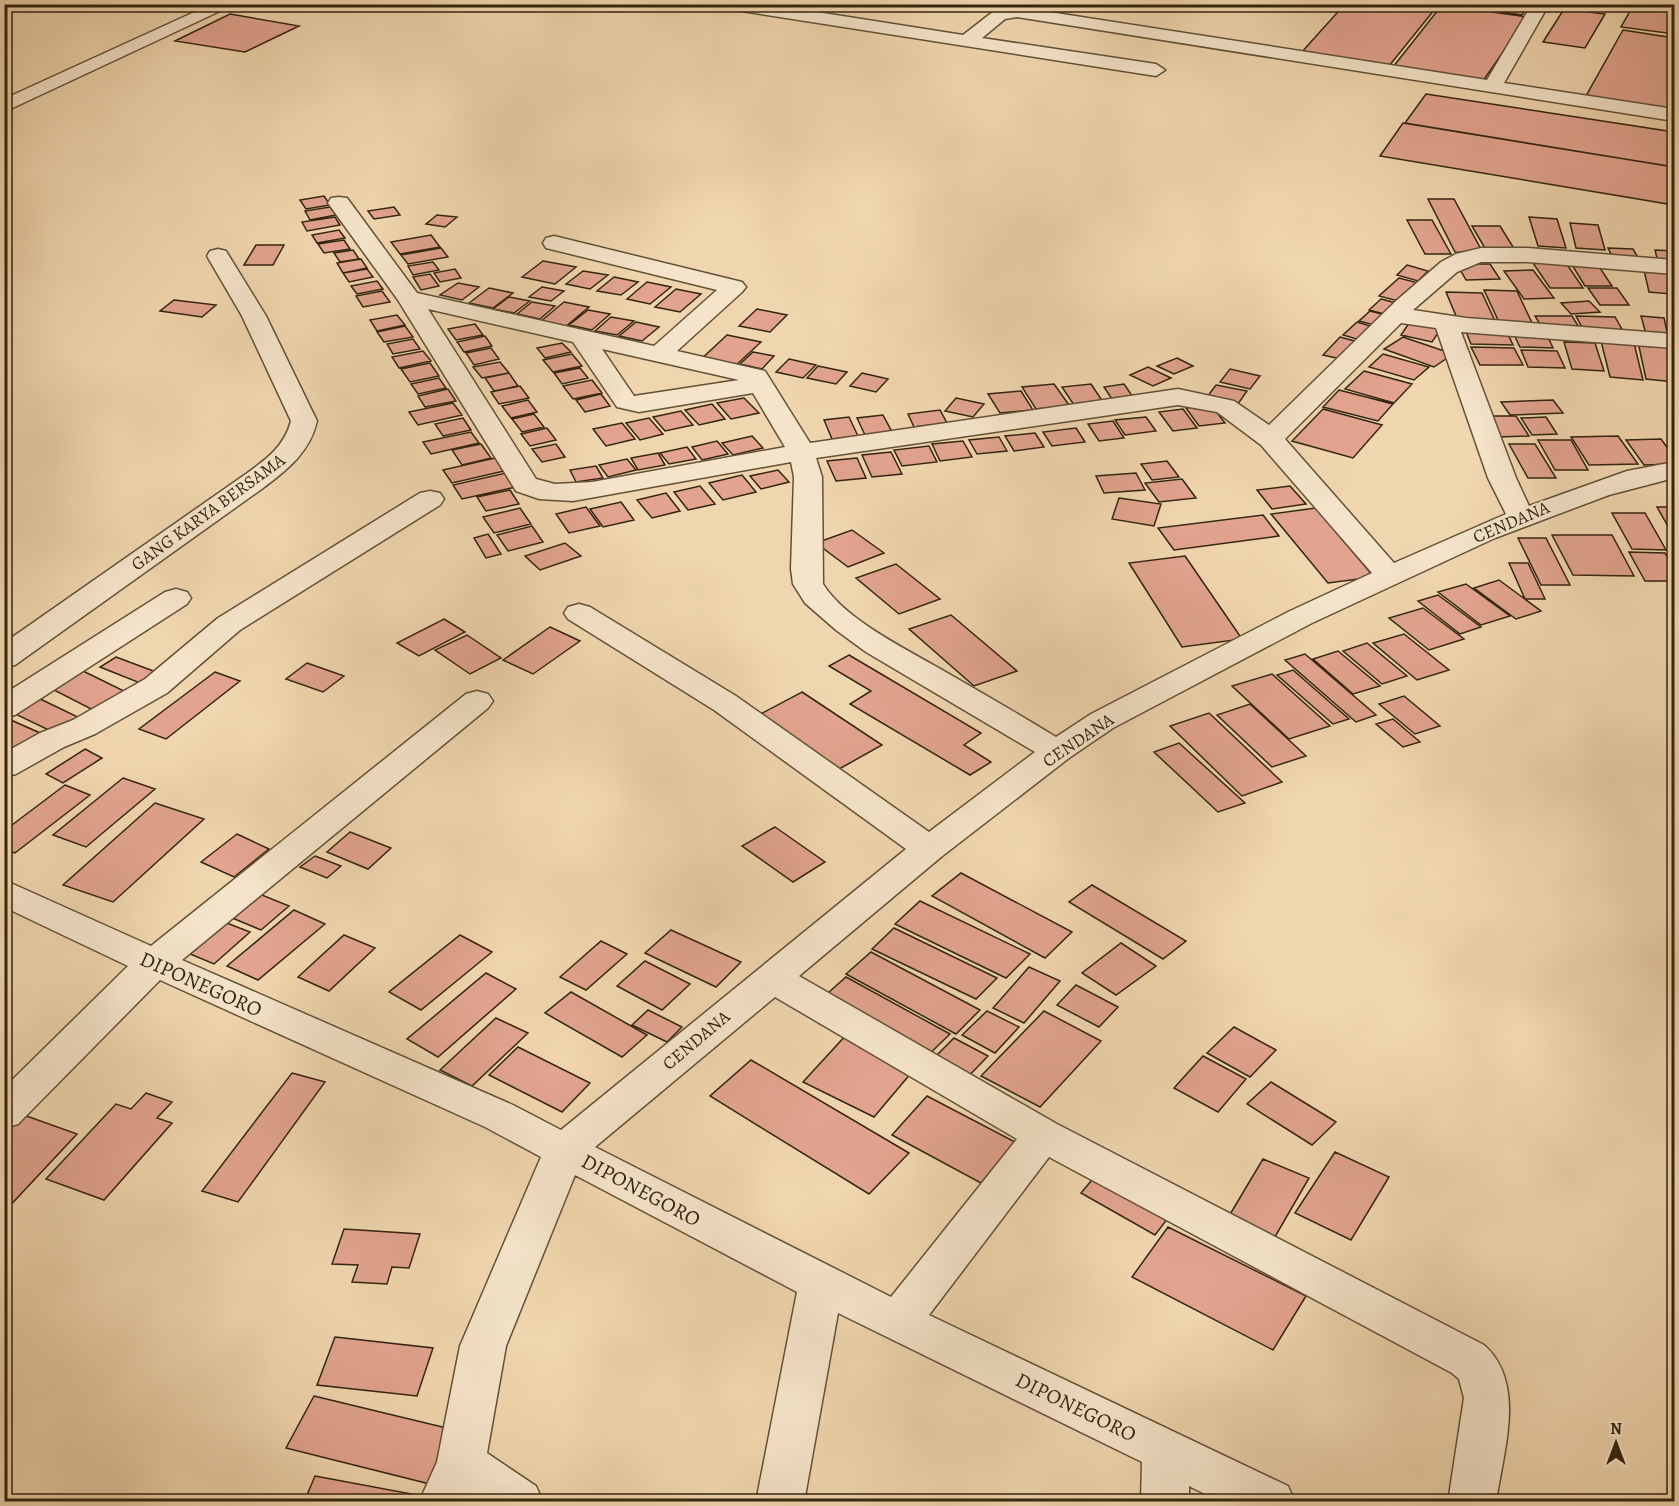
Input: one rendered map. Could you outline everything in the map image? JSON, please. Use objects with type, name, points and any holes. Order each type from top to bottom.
[{"type":"street","points":[[4,106],[227,4]]},
{"type":"street","points":[[729,4],[1156,70]]},
{"type":"street","points":[[1492,87],[1541,4]]},
{"type":"street","points":[[967,40],[1000,15],[1012,12],[1674,115]]},
{"type":"street","points":[[1106,26],[1123,12]]},
{"type":"street","points":[[339,203],[409,298],[526,485],[533,490],[553,493],[595,488],[801,451],[1178,397],[1225,406],[1238,413],[1270,439],[1391,577]]},
{"type":"street","points":[[554,243],[734,287],[660,353]]},
{"type":"street","points":[[1270,439],[1396,315],[1449,267],[1472,256],[1528,255],[1674,267]]},
{"type":"street","name":"GANG KARYA BERSAMA","points":[[4,658],[253,482],[297,444],[304,421],[254,316],[219,256]]},
{"type":"street","points":[[409,298],[660,353],[758,378],[801,451],[808,477],[808,584],[816,597],[877,645],[1057,752]]},
{"type":"street","points":[[1396,315],[1446,323],[1674,341]]},
{"type":"street","points":[[1446,323],[1502,478],[1521,517]]},
{"type":"street","points":[[582,337],[626,402],[639,404],[760,384]]},
{"type":"street","name":"CENDANA","points":[[564,1150],[929,849],[1057,752],[1102,721],[1301,617],[1521,517],[1638,477],[1674,470]]},
{"type":"street","points":[[4,766],[52,740],[92,723],[156,686],[229,624],[331,563],[429,499]]},
{"type":"street","points":[[4,708],[176,598]]},
{"type":"street","points":[[579,613],[725,704],[929,849]]},
{"type":"street","points":[[4,1113],[154,963],[477,701]]},
{"type":"street","name":"DIPONEGORO","points":[[4,892],[154,963],[499,1116],[821,1284],[1271,1502]]},
{"type":"street","points":[[771,977],[1043,1135],[1468,1359],[1479,1369],[1487,1398],[1472,1502]]},
{"type":"street","points":[[898,1322],[1043,1135]]},
{"type":"street","points":[[519,1502],[452,1482],[483,1346],[564,1150]]},
{"type":"street","points":[[780,1502],[821,1284]]},
{"type":"street","points":[[1165,1502],[1166,1451]]},
{"type":"building","points":[[1345,4],[1439,4],[1389,66],[1301,53]]},
{"type":"building","points":[[1450,4],[1529,4],[1522,15]]},
{"type":"building","points":[[1634,4],[1674,4],[1674,34],[1621,27]]},
{"type":"building","points":[[1442,5],[1527,17],[1483,81],[1393,67]]},
{"type":"building","points":[[1564,9],[1605,14],[1585,48],[1543,42]]},
{"type":"building","points":[[230,14],[299,26],[245,52],[175,41]]},
{"type":"building","points":[[1623,30],[1674,38],[1674,109],[1586,96]]},
{"type":"building","points":[[1426,94],[1674,132],[1674,167],[1405,123]]},
{"type":"building","points":[[1403,123],[1674,167],[1674,205],[1380,156]]},
{"type":"building","points":[[324,196],[330,205],[306,209],[300,200]]},
{"type":"building","points":[[1428,199],[1454,199],[1483,253],[1455,252]]},
{"type":"building","points":[[330,207],[336,215],[310,220],[305,211]]},
{"type":"building","points":[[394,207],[400,215],[374,219],[368,211]]},
{"type":"building","points":[[437,215],[457,217],[445,227],[426,224]]},
{"type":"building","points":[[335,217],[340,225],[307,231],[302,222]]},
{"type":"building","points":[[1529,217],[1557,219],[1566,248],[1538,246]]},
{"type":"building","points":[[1407,220],[1432,220],[1451,254],[1425,254]]},
{"type":"building","points":[[1570,223],[1598,225],[1605,250],[1576,248]]},
{"type":"building","points":[[1472,226],[1500,226],[1515,250],[1486,250]]},
{"type":"building","points":[[339,230],[345,238],[317,243],[312,235]]},
{"type":"building","points":[[431,235],[440,247],[400,254],[391,242]]},
{"type":"building","points":[[344,240],[350,249],[324,253],[318,244]]},
{"type":"building","points":[[256,245],[284,245],[273,265],[244,265]]},
{"type":"building","points":[[441,248],[448,257],[408,264],[401,255]]},
{"type":"building","points":[[1608,248],[1633,249],[1640,261],[1614,260]]},
{"type":"building","points":[[353,250],[359,259],[340,262],[334,253]]},
{"type":"building","points":[[1655,250],[1674,251],[1674,263],[1658,262]]},
{"type":"building","points":[[361,259],[367,268],[343,273],[337,263]]},
{"type":"building","points":[[543,261],[576,267],[555,284],[522,277]]},
{"type":"building","points":[[433,262],[439,270],[413,275],[408,266]]},
{"type":"building","points":[[1533,263],[1566,263],[1583,288],[1550,288]]},
{"type":"building","points":[[1457,264],[1490,264],[1500,279],[1466,280]]},
{"type":"building","points":[[1407,265],[1428,271],[1418,281],[1397,275]]},
{"type":"building","points":[[1572,265],[1598,265],[1612,286],[1585,286]]},
{"type":"building","points":[[367,269],[373,277],[349,282],[343,273]]},
{"type":"building","points":[[455,269],[461,278],[440,282],[434,273]]},
{"type":"building","points":[[1533,270],[1554,298],[1524,299],[1504,271]]},
{"type":"building","points":[[1644,270],[1667,272],[1671,294],[1649,292]]},
{"type":"building","points":[[583,271],[608,275],[590,289],[566,284]]},
{"type":"building","points":[[430,274],[439,286],[421,290],[413,277]]},
{"type":"building","points":[[614,277],[638,282],[621,295],[597,291]]},
{"type":"building","points":[[1399,278],[1418,283],[1398,301],[1379,296]]},
{"type":"building","points":[[377,281],[383,289],[357,294],[351,286]]},
{"type":"building","points":[[647,282],[671,287],[650,304],[627,299]]},
{"type":"building","points":[[458,283],[479,287],[462,300],[440,295]]},
{"type":"building","points":[[542,287],[564,291],[551,301],[529,297]]},
{"type":"building","points":[[489,288],[513,293],[493,308],[469,303]]},
{"type":"building","points":[[1588,288],[1617,288],[1629,305],[1600,305]]},
{"type":"building","points":[[676,289],[701,294],[680,312],[655,307]]},
{"type":"building","points":[[1484,290],[1517,291],[1532,323],[1499,322]]},
{"type":"building","points":[[382,291],[390,302],[363,307],[356,296]]},
{"type":"building","points":[[1446,292],[1482,293],[1496,323],[1459,323]]},
{"type":"building","points":[[509,297],[530,301],[514,313],[493,309]]},
{"type":"building","points":[[1381,299],[1400,304],[1388,315],[1369,310]]},
{"type":"building","points":[[174,300],[216,305],[202,317],[160,311]]},
{"type":"building","points":[[1589,301],[1600,312],[1571,314],[1561,303]]},
{"type":"building","points":[[532,302],[555,306],[540,319],[517,314]]},
{"type":"building","points":[[564,302],[589,307],[565,327],[540,322]]},
{"type":"building","points":[[757,309],[787,315],[770,332],[739,326]]},
{"type":"building","points":[[588,310],[610,314],[592,330],[569,325]]},
{"type":"building","points":[[1370,311],[1389,316],[1378,326],[1359,321]]},
{"type":"building","points":[[397,315],[405,325],[377,331],[370,320]]},
{"type":"building","points":[[1535,316],[1572,316],[1580,329],[1543,329]]},
{"type":"building","points":[[1576,316],[1615,317],[1623,331],[1584,331]]},
{"type":"building","points":[[1641,316],[1664,318],[1668,336],[1646,334]]},
{"type":"building","points":[[611,317],[634,321],[617,335],[595,331]]},
{"type":"building","points":[[1411,320],[1442,327],[1432,342],[1401,335]]},
{"type":"building","points":[[636,322],[659,327],[642,341],[619,336]]},
{"type":"building","points":[[1357,322],[1377,328],[1363,341],[1343,335]]},
{"type":"building","points":[[475,324],[483,335],[456,340],[448,329]]},
{"type":"building","points":[[405,326],[413,337],[384,342],[377,332]]},
{"type":"building","points":[[1465,329],[1506,330],[1513,345],[1471,344]]},
{"type":"building","points":[[1513,333],[1546,333],[1553,348],[1520,347]]},
{"type":"building","points":[[727,335],[761,342],[733,368],[699,361]]},
{"type":"building","points":[[485,336],[492,346],[464,352],[457,342]]},
{"type":"building","points":[[1340,337],[1362,343],[1345,360],[1323,355]]},
{"type":"building","points":[[1403,337],[1453,354],[1434,367],[1384,349]]},
{"type":"building","points":[[413,339],[420,349],[393,354],[387,344]]},
{"type":"building","points":[[1601,341],[1634,343],[1643,380],[1610,377]]},
{"type":"building","points":[[1564,342],[1595,343],[1604,371],[1572,369]]},
{"type":"building","points":[[1638,342],[1671,345],[1674,382],[1646,379]]},
{"type":"building","points":[[562,343],[571,352],[545,358],[537,348]]},
{"type":"building","points":[[1471,347],[1514,348],[1523,365],[1480,365]]},
{"type":"building","points":[[491,348],[499,359],[474,365],[466,353]]},
{"type":"building","points":[[1521,350],[1557,351],[1565,368],[1528,367]]},
{"type":"building","points":[[423,351],[431,361],[399,368],[392,357]]},
{"type":"building","points":[[753,352],[774,356],[762,369],[740,364]]},
{"type":"building","points":[[572,354],[582,366],[553,372],[543,360]]},
{"type":"building","points":[[1383,354],[1429,367],[1414,380],[1369,367]]},
{"type":"building","points":[[1177,358],[1193,366],[1174,374],[1157,366]]},
{"type":"building","points":[[789,359],[816,365],[803,378],[776,372]]},
{"type":"building","points":[[500,362],[509,373],[482,378],[473,367]]},
{"type":"building","points":[[430,363],[439,376],[410,382],[401,369]]},
{"type":"building","points":[[818,366],[847,372],[836,384],[807,378]]},
{"type":"building","points":[[1148,367],[1171,378],[1153,386],[1130,375]]},
{"type":"building","points":[[580,368],[588,378],[562,384],[554,373]]},
{"type":"building","points":[[1230,369],[1260,376],[1250,389],[1220,382]]},
{"type":"building","points":[[1364,371],[1412,384],[1394,403],[1345,389]]},
{"type":"building","points":[[509,373],[518,386],[494,391],[485,378]]},
{"type":"building","points":[[862,373],[888,379],[876,392],[850,386]]},
{"type":"building","points":[[439,378],[446,388],[418,394],[411,384]]},
{"type":"building","points":[[592,380],[602,393],[573,399],[563,386]]},
{"type":"building","points":[[1054,384],[1069,405],[1036,409],[1022,387]]},
{"type":"building","points":[[1091,384],[1103,402],[1074,405],[1062,387]]},
{"type":"building","points":[[1124,384],[1133,397],[1112,399],[1104,387]]},
{"type":"building","points":[[1216,385],[1247,391],[1238,404],[1207,397]]},
{"type":"building","points":[[520,386],[529,398],[499,404],[491,392]]},
{"type":"building","points":[[448,389],[456,401],[425,407],[418,396]]},
{"type":"building","points":[[1339,390],[1393,404],[1378,421],[1323,407]]},
{"type":"building","points":[[1021,391],[1033,410],[1000,413],[988,394]]},
{"type":"building","points":[[601,394],[610,406],[585,412],[576,400]]},
{"type":"building","points":[[744,398],[759,413],[731,419],[717,403]]},
{"type":"building","points":[[956,398],[984,404],[973,417],[945,411]]},
{"type":"building","points":[[528,400],[537,412],[511,418],[502,406]]},
{"type":"building","points":[[1553,400],[1563,413],[1510,415],[1501,402]]},
{"type":"building","points":[[453,403],[462,415],[418,425],[409,412]]},
{"type":"building","points":[[712,404],[725,419],[699,425],[685,410]]},
{"type":"building","points":[[1211,405],[1225,423],[1199,426],[1186,408]]},
{"type":"building","points":[[1183,409],[1197,428],[1173,431],[1159,412]]},
{"type":"building","points":[[1323,409],[1382,425],[1353,458],[1292,441]]},
{"type":"building","points":[[940,410],[947,423],[914,427],[908,414]]},
{"type":"building","points":[[681,411],[693,425],[665,431],[653,417]]},
{"type":"building","points":[[534,414],[544,427],[522,432],[512,419]]},
{"type":"building","points":[[883,415],[892,432],[865,435],[857,418]]},
{"type":"building","points":[[1486,416],[1516,416],[1529,436],[1498,437]]},
{"type":"building","points":[[849,417],[858,436],[832,439],[824,420]]},
{"type":"building","points":[[1146,417],[1156,431],[1125,435],[1115,420]]},
{"type":"building","points":[[1546,417],[1557,434],[1532,435],[1521,418]]},
{"type":"building","points":[[463,418],[471,430],[443,436],[435,424]]},
{"type":"building","points":[[649,418],[663,434],[640,440],[626,423]]},
{"type":"building","points":[[1113,421],[1124,438],[1099,441],[1088,424]]},
{"type":"building","points":[[622,423],[635,439],[606,446],[593,429]]},
{"type":"building","points":[[547,428],[556,440],[530,446],[521,434]]},
{"type":"building","points":[[1076,428],[1085,442],[1052,446],[1043,432]]},
{"type":"building","points":[[471,432],[479,443],[431,454],[423,442]]},
{"type":"building","points":[[1035,433],[1044,447],[1014,451],[1005,436]]},
{"type":"building","points":[[752,436],[763,448],[733,455],[722,443]]},
{"type":"building","points":[[1618,436],[1638,464],[1589,465],[1571,437]]},
{"type":"building","points":[[999,437],[1007,451],[977,454],[969,440]]},
{"type":"building","points":[[1661,439],[1674,457],[1674,464],[1644,465],[1626,440]]},
{"type":"building","points":[[1538,440],[1571,440],[1588,470],[1555,470]]},
{"type":"building","points":[[717,441],[728,454],[702,460],[692,447]]},
{"type":"building","points":[[963,441],[972,457],[940,461],[932,444]]},
{"type":"building","points":[[481,444],[491,458],[462,465],[452,450]]},
{"type":"building","points":[[556,444],[565,457],[542,462],[532,449]]},
{"type":"building","points":[[1509,444],[1535,444],[1556,478],[1528,478]]},
{"type":"building","points":[[929,446],[937,462],[902,466],[894,450]]},
{"type":"building","points":[[687,447],[696,459],[669,464],[660,453]]},
{"type":"building","points":[[891,452],[902,474],[872,477],[862,455]]},
{"type":"building","points":[[658,453],[665,465],[638,470],[631,458]]},
{"type":"building","points":[[495,458],[504,471],[452,483],[443,470]]},
{"type":"building","points":[[857,458],[866,478],[836,481],[827,461]]},
{"type":"building","points":[[627,459],[636,470],[608,477],[599,465]]},
{"type":"building","points":[[1167,461],[1179,477],[1152,480],[1141,464]]},
{"type":"building","points":[[596,466],[603,478],[576,482],[570,470]]},
{"type":"building","points":[[778,470],[789,482],[761,489],[750,476]]},
{"type":"building","points":[[506,473],[516,487],[462,499],[453,485]]},
{"type":"building","points":[[1136,473],[1145,490],[1104,493],[1096,476]]},
{"type":"building","points":[[742,475],[756,492],[723,500],[709,483]]},
{"type":"building","points":[[1182,479],[1196,498],[1159,502],[1145,483]]},
{"type":"building","points":[[700,486],[715,504],[688,510],[674,492]]},
{"type":"building","points":[[1290,486],[1306,504],[1272,509],[1257,490]]},
{"type":"building","points":[[510,490],[519,504],[486,511],[477,497]]},
{"type":"building","points":[[666,493],[680,511],[652,518],[637,500]]},
{"type":"building","points":[[1119,498],[1161,504],[1154,526],[1112,519]]},
{"type":"building","points":[[621,502],[634,520],[603,527],[590,509]]},
{"type":"building","points":[[586,507],[600,526],[569,533],[556,514]]},
{"type":"building","points":[[1657,507],[1674,507],[1674,537]]},
{"type":"building","points":[[520,508],[531,524],[494,533],[483,517]]},
{"type":"building","points":[[1316,508],[1374,577],[1328,583],[1271,514]]},
{"type":"building","points":[[1612,513],[1645,513],[1666,550],[1632,549]]},
{"type":"building","points":[[1263,515],[1279,536],[1174,550],[1158,528]]},
{"type":"building","points":[[532,526],[543,542],[508,551],[497,535]]},
{"type":"building","points":[[852,530],[884,553],[848,567],[816,543]]},
{"type":"building","points":[[488,534],[501,554],[486,558],[474,538]]},
{"type":"building","points":[[1552,535],[1612,535],[1634,576],[1573,575]]},
{"type":"building","points":[[1518,538],[1546,538],[1570,585],[1541,585]]},
{"type":"building","points":[[565,543],[581,556],[540,570],[525,556]]},
{"type":"building","points":[[1629,552],[1665,553],[1674,569],[1674,581],[1645,581]]},
{"type":"building","points":[[1185,556],[1242,639],[1182,647],[1129,563]]},
{"type":"building","points":[[1509,563],[1528,563],[1545,599],[1525,599]]},
{"type":"building","points":[[896,564],[940,599],[899,614],[856,578]]},
{"type":"building","points":[[1499,580],[1541,611],[1516,619],[1474,588]]},
{"type":"building","points":[[1466,584],[1510,616],[1481,625],[1438,592]]},
{"type":"building","points":[[1438,595],[1481,627],[1460,634],[1418,601]]},
{"type":"building","points":[[1423,608],[1464,639],[1429,650],[1389,618]]},
{"type":"building","points":[[951,615],[1017,671],[974,686],[909,629]]},
{"type":"building","points":[[444,619],[465,632],[419,656],[397,643]]},
{"type":"building","points":[[550,627],[580,641],[533,674],[503,660]]},
{"type":"building","points":[[1404,634],[1449,670],[1417,680],[1373,643]]},
{"type":"building","points":[[467,635],[501,658],[470,674],[435,650]]},
{"type":"building","points":[[1367,643],[1407,676],[1382,684],[1343,651]]},
{"type":"building","points":[[1338,651],[1380,686],[1353,694],[1313,659]]},
{"type":"building","points":[[1305,654],[1376,715],[1356,722],[1285,660]]},
{"type":"building","points":[[849,655],[981,733],[964,745],[991,762],[970,775],[850,704],[871,691],[829,666]]},
{"type":"building","points":[[116,657],[156,672],[140,683],[100,667]]},
{"type":"building","points":[[307,663],[344,676],[323,692],[286,679]]},
{"type":"building","points":[[81,670],[126,692],[95,711],[50,688]]},
{"type":"building","points":[[1293,670],[1349,719],[1333,724],[1277,675]]},
{"type":"building","points":[[215,672],[240,681],[166,739],[139,729]]},
{"type":"building","points":[[1272,674],[1330,726],[1289,739],[1232,686]]},
{"type":"building","points":[[802,692],[882,745],[832,773],[753,718]]},
{"type":"building","points":[[34,696],[82,719],[57,734],[9,711]]},
{"type":"building","points":[[1404,696],[1440,726],[1415,734],[1379,704]]},
{"type":"building","points":[[1250,704],[1306,756],[1272,767],[1217,715]]},
{"type":"building","points":[[1209,713],[1282,782],[1242,796],[1170,726]]},
{"type":"building","points":[[4,717],[47,736],[17,756],[4,750]]},
{"type":"building","points":[[1393,719],[1420,742],[1403,747],[1376,724]]},
{"type":"building","points":[[1179,743],[1245,803],[1218,812],[1154,752]]},
{"type":"building","points":[[85,749],[102,758],[63,783],[46,774]]},
{"type":"building","points":[[123,778],[155,789],[86,847],[53,835]]},
{"type":"building","points":[[65,785],[90,795],[15,853],[4,849],[4,831]]},
{"type":"building","points":[[155,803],[204,819],[113,902],[63,885]]},
{"type":"building","points":[[775,827],[825,862],[793,882],[742,846]]},
{"type":"building","points":[[350,832],[391,848],[368,869],[327,852]]},
{"type":"building","points":[[237,834],[269,849],[234,877],[201,862]]},
{"type":"building","points":[[315,856],[341,866],[327,878],[300,867]]},
{"type":"building","points":[[961,873],[1072,932],[1045,958],[932,896]]},
{"type":"building","points":[[1092,885],[1186,941],[1163,959],[1069,902]]},
{"type":"building","points":[[252,891],[289,906],[261,930],[225,915]]},
{"type":"building","points":[[920,901],[1030,954],[1006,978],[895,924]]},
{"type":"building","points":[[294,910],[325,924],[258,980],[227,966]]},
{"type":"building","points":[[219,920],[250,932],[214,964],[183,951]]},
{"type":"building","points":[[894,928],[997,978],[976,999],[872,949]]},
{"type":"building","points":[[671,930],[741,962],[716,987],[645,953]]},
{"type":"building","points":[[344,935],[375,948],[329,991],[298,977]]},
{"type":"building","points":[[460,935],[492,952],[421,1010],[389,992]]},
{"type":"building","points":[[601,941],[627,954],[586,990],[560,977]]},
{"type":"building","points":[[1121,943],[1156,966],[1116,995],[1082,973]]},
{"type":"building","points":[[871,952],[980,1010],[956,1034],[846,974]]},
{"type":"building","points":[[645,961],[690,984],[662,1010],[617,986]]},
{"type":"building","points":[[1029,967],[1060,981],[1024,1023],[993,1008]]},
{"type":"building","points":[[486,973],[516,989],[438,1057],[407,1039]]},
{"type":"building","points":[[846,977],[950,1034],[924,1059],[819,1001]]},
{"type":"building","points":[[1076,985],[1118,1007],[1099,1027],[1057,1005]]},
{"type":"building","points":[[571,992],[647,1035],[622,1057],[545,1013]]},
{"type":"building","points":[[648,1010],[682,1027],[667,1042],[632,1025]]},
{"type":"building","points":[[987,1011],[1019,1027],[995,1053],[962,1035]]},
{"type":"building","points":[[1044,1011],[1101,1041],[1040,1107],[981,1076]]},
{"type":"building","points":[[496,1018],[528,1033],[472,1086],[440,1070]]},
{"type":"building","points":[[1234,1027],[1276,1050],[1250,1077],[1207,1053]]},
{"type":"building","points":[[848,1033],[917,1066],[874,1117],[803,1082]]},
{"type":"building","points":[[954,1038],[988,1056],[961,1084],[927,1065]]},
{"type":"building","points":[[518,1047],[590,1083],[562,1112],[489,1075]]},
{"type":"building","points":[[1203,1056],[1246,1079],[1218,1112],[1174,1088]]},
{"type":"building","points":[[751,1060],[909,1153],[869,1194],[710,1096]]},
{"type":"building","points":[[292,1073],[325,1082],[238,1202],[202,1191]]},
{"type":"building","points":[[1271,1082],[1336,1122],[1312,1145],[1247,1104]]},
{"type":"building","points":[[146,1093],[172,1102],[157,1118],[172,1123],[104,1200],[46,1179],[116,1104],[131,1109]]},
{"type":"building","points":[[927,1096],[1015,1142],[981,1183],[892,1135]]},
{"type":"building","points":[[21,1114],[77,1134],[4,1212],[4,1131]]},
{"type":"building","points":[[1335,1152],[1389,1177],[1351,1240],[1295,1213]]},
{"type":"building","points":[[1263,1159],[1309,1178],[1272,1242],[1226,1221]]},
{"type":"building","points":[[1097,1174],[1171,1214],[1155,1235],[1081,1193]]},
{"type":"building","points":[[1168,1227],[1306,1296],[1273,1350],[1132,1277]]},
{"type":"building","points":[[344,1229],[420,1234],[409,1268],[392,1267],[387,1284],[352,1282],[358,1265],[332,1264]]},
{"type":"building","points":[[335,1337],[433,1348],[417,1396],[317,1385]]},
{"type":"building","points":[[314,1396],[459,1431],[434,1485],[286,1448]]},
{"type":"building","points":[[315,1476],[417,1495],[414,1502],[304,1502]]}]
